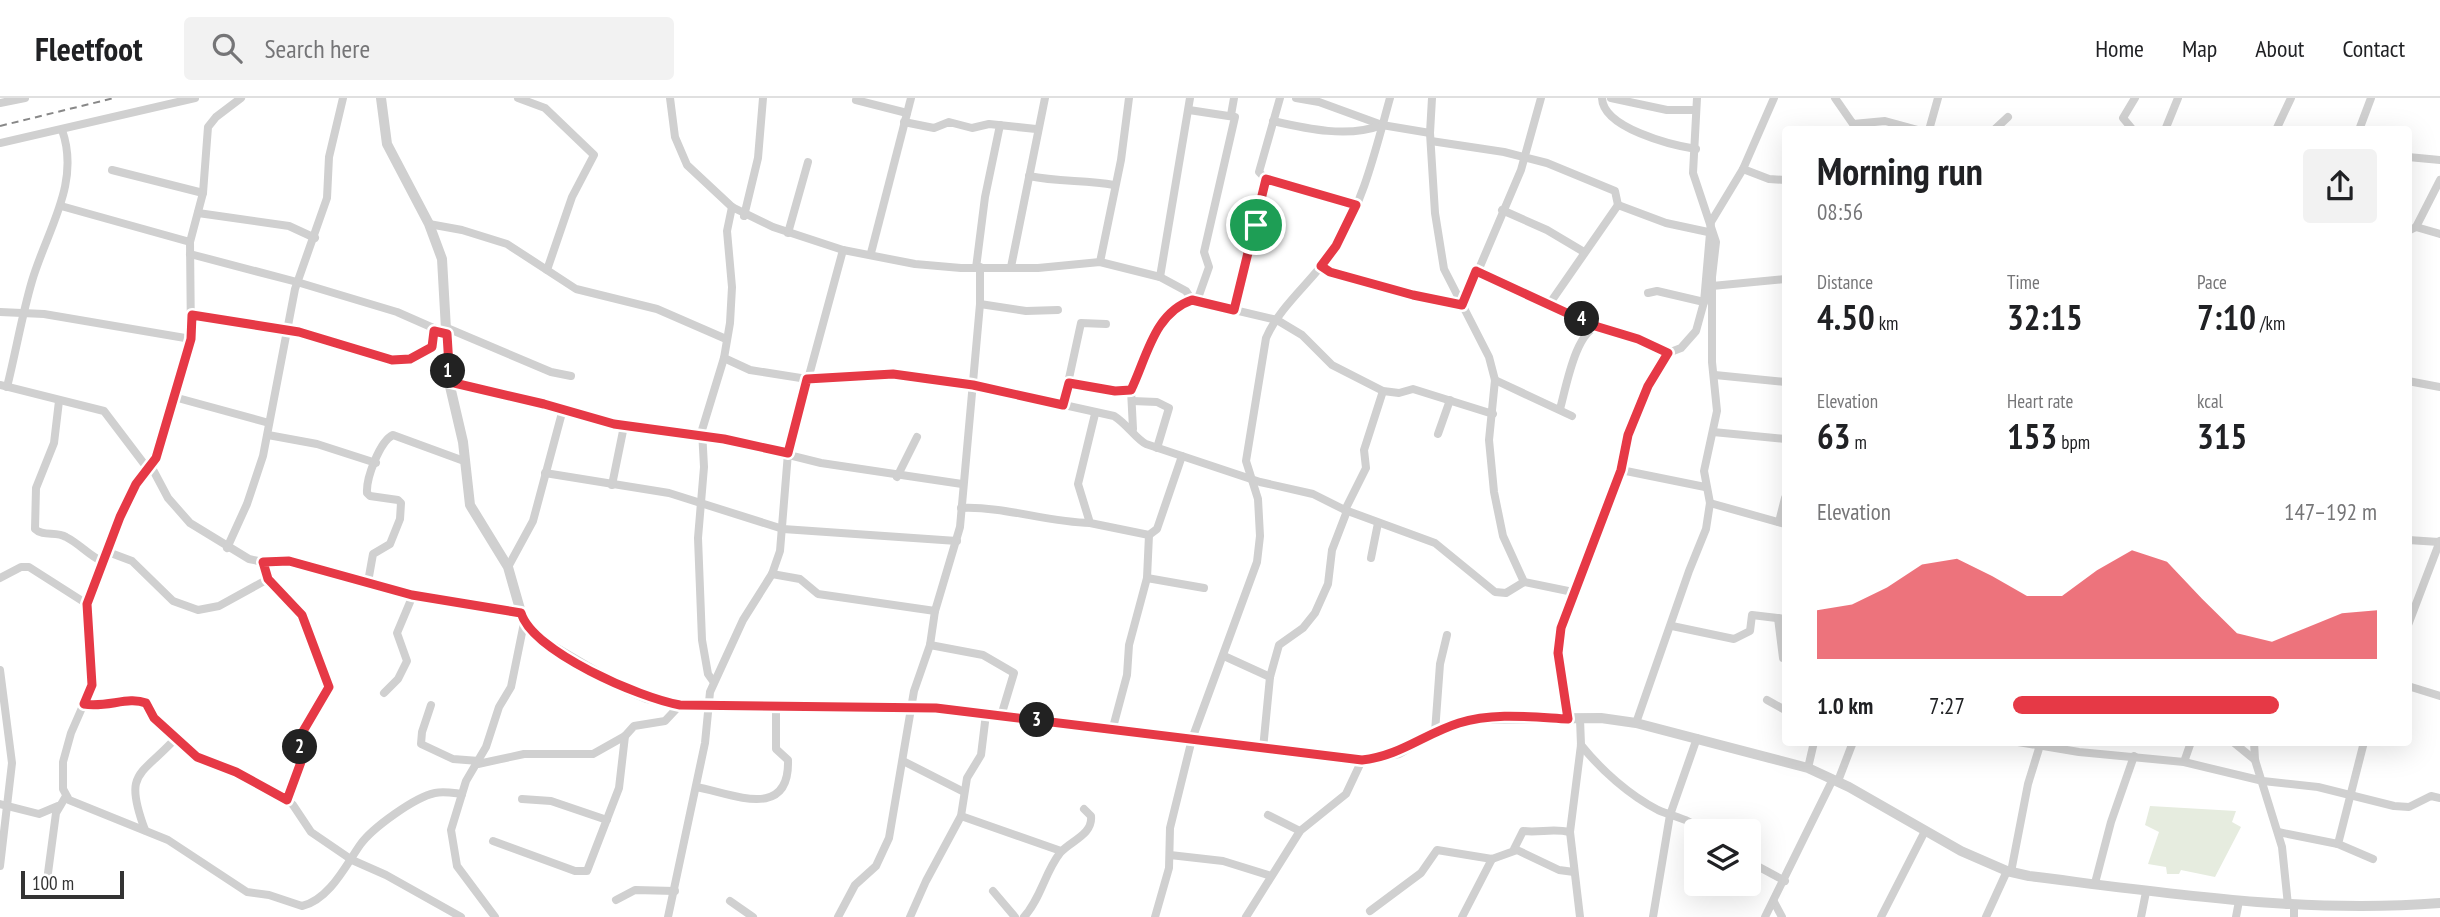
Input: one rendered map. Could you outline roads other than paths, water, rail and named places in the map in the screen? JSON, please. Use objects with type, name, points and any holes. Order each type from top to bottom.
[{"type":"street","points":[[0,103],[25,98]]},
{"type":"street","points":[[0,143],[195,98]]},
{"type":"street","points":[[4,804],[39,814],[58,806],[66,796],[63,762],[71,733],[92,685],[87,604],[133,491],[160,446],[191,339],[190,242],[202,193],[208,127],[216,117],[241,98]]},
{"type":"street","points":[[227,548],[253,488],[268,435],[297,282],[315,238],[327,198],[329,157],[343,98]]},
{"type":"street","points":[[381,98],[387,144],[429,224],[443,265],[450,382],[459,420],[470,505],[508,567],[523,618],[540,639],[647,698],[680,705],[936,708],[1362,760],[1399,753],[1435,732],[1467,721],[1490,718],[1601,718],[1636,723],[1808,768],[1836,780],[1924,832],[2009,872],[2292,909],[2402,907],[2440,903]]},
{"type":"street","points":[[518,98],[545,108],[594,155],[572,197],[547,270]]},
{"type":"street","points":[[542,98],[545,108]]},
{"type":"street","points":[[670,98],[675,137],[687,165],[744,216],[788,233],[843,250],[871,253],[915,264],[1055,267],[1100,261],[1160,277],[1186,291],[1194,300],[1277,320],[1302,335],[1332,365],[1383,391],[1399,393],[1413,389],[1493,414]]},
{"type":"street","points":[[744,216],[758,158],[763,98]]},
{"type":"street","points":[[871,253],[911,98]]},
{"type":"street","points":[[1011,267],[1036,129],[1045,98]]},
{"type":"street","points":[[1100,261],[1121,160],[1129,98]]},
{"type":"street","points":[[1160,277],[1190,98]]},
{"type":"street","points":[[1231,115],[1234,98]]},
{"type":"street","points":[[1280,98],[1259,172],[1266,179],[1356,205]]},
{"type":"street","points":[[1296,98],[1320,102],[1382,125],[1525,158],[1615,191],[1618,205],[1550,303]]},
{"type":"street","points":[[1155,917],[1170,855],[1170,828],[1192,739],[1257,562],[1259,516],[1247,461],[1266,338],[1277,320],[1336,246],[1356,205],[1390,98]]},
{"type":"street","points":[[1432,98],[1430,137],[1435,213],[1444,269],[1489,357],[1495,380],[1489,452],[1494,492],[1503,536],[1524,582]]},
{"type":"street","points":[[1462,305],[1525,158],[1541,98]]},
{"type":"street","points":[[1602,98],[1607,114],[1615,120],[1665,145],[1696,149]]},
{"type":"street","points":[[1611,98],[1667,110],[1696,110]]},
{"type":"street","points":[[1636,723],[1689,570],[1706,530],[1710,503],[1704,471],[1717,411],[1712,286],[1716,251],[1711,222],[1695,186],[1698,98]]},
{"type":"street","points":[[1568,719],[1558,642],[1573,592],[1621,470],[1628,435],[1648,386],[1668,353],[1681,348],[1696,331],[1704,302],[1708,232],[1711,222],[1743,169],[1773,98]]},
{"type":"street","points":[[1835,98],[1853,124],[1885,121],[1903,126]]},
{"type":"street","points":[[1930,126],[1938,98]]},
{"type":"street","points":[[2130,126],[2123,118],[2135,98]]},
{"type":"street","points":[[2167,126],[2178,98]]},
{"type":"street","points":[[2278,126],[2291,98]]},
{"type":"street","points":[[2360,126],[2371,98]]},
{"type":"street","points":[[856,100],[907,113]]},
{"type":"street","points":[[1189,110],[1235,117],[1204,253],[1209,267],[1194,300],[1173,310],[1158,327],[1131,390],[1133,429],[1139,441],[1251,478],[1313,494],[1378,523],[1435,542],[1495,592],[1506,593],[1524,582],[1573,592]]},
{"type":"street","points":[[1998,126],[2008,117]]},
{"type":"street","points":[[1273,121],[1345,132],[1366,131],[1382,125]]},
{"type":"street","points":[[904,122],[934,128],[949,122],[972,128],[1000,125],[1036,129]]},
{"type":"street","points":[[838,917],[855,885],[876,866],[889,838],[914,691],[930,645],[935,611],[957,541],[980,304],[978,267],[985,197],[1000,125]]},
{"type":"street","points":[[62,130],[69,150],[69,168],[61,206],[36,267],[3,386],[104,411],[183,517],[227,548],[263,562],[289,561],[412,595],[523,618]]},
{"type":"street","points":[[2412,157],[2440,160]]},
{"type":"street","points":[[788,233],[808,162]]},
{"type":"street","points":[[1743,169],[1763,177],[1782,180]]},
{"type":"street","points":[[112,170],[202,193]]},
{"type":"street","points":[[1029,176],[1060,182],[1081,179],[1114,185]]},
{"type":"street","points":[[1234,310],[1266,179]]},
{"type":"street","points":[[2440,180],[2412,229],[2440,234]]},
{"type":"street","points":[[1618,205],[1666,223],[1708,232]]},
{"type":"street","points":[[61,206],[190,242]]},
{"type":"street","points":[[713,681],[708,674],[702,640],[699,503],[704,467],[702,437],[724,358],[731,306],[727,231],[732,207]]},
{"type":"street","points":[[1502,210],[1547,230],[1584,252]]},
{"type":"street","points":[[198,213],[289,226],[315,238]]},
{"type":"street","points":[[429,224],[494,239],[590,294],[657,309],[726,339]]},
{"type":"street","points":[[668,917],[696,787],[713,681],[743,620],[772,574],[783,529],[788,453],[843,250]]},
{"type":"street","points":[[190,254],[397,312],[434,331],[447,331],[551,372],[570,376]]},
{"type":"street","points":[[1321,266],[1341,276],[1462,305]]},
{"type":"street","points":[[1476,271],[1595,326],[1638,339],[1668,353]]},
{"type":"street","points":[[1712,286],[1782,279]]},
{"type":"street","points":[[1648,293],[1657,291],[1704,302]]},
{"type":"street","points":[[980,304],[1026,311],[1058,310]]},
{"type":"street","points":[[0,312],[24,313],[191,339]]},
{"type":"street","points":[[192,315],[288,330],[368,354],[401,360],[422,355],[432,347],[434,331]]},
{"type":"street","points":[[1063,405],[1081,323],[1106,324]]},
{"type":"street","points":[[1560,409],[1581,340],[1595,326]]},
{"type":"street","points":[[724,358],[751,370],[807,379],[893,374],[973,385],[1095,414],[1114,416],[1133,429]]},
{"type":"street","points":[[1715,375],[1782,382]]},
{"type":"street","points":[[1495,380],[1572,416]]},
{"type":"street","points":[[450,382],[624,426],[788,453],[821,463],[897,477],[962,484]]},
{"type":"street","points":[[1069,383],[1115,391],[1131,390]]},
{"type":"street","points":[[2412,383],[2440,387]]},
{"type":"street","points":[[1263,749],[1270,677],[1279,645],[1303,628],[1315,613],[1331,570],[1332,550],[1346,510],[1366,468],[1364,450],[1383,391]]},
{"type":"street","points":[[174,397],[269,423]]},
{"type":"street","points":[[1438,434],[1450,400]]},
{"type":"street","points":[[59,401],[54,443],[36,488],[35,529],[39,533],[69,538],[86,554],[103,562]]},
{"type":"street","points":[[1132,401],[1157,402],[1169,408],[1157,448]]},
{"type":"street","points":[[508,567],[533,521],[563,409]]},
{"type":"street","points":[[1090,523],[1078,484],[1095,414]]},
{"type":"street","points":[[612,485],[624,426]]},
{"type":"street","points":[[1713,432],[1782,439]]},
{"type":"street","points":[[268,435],[317,444],[376,463]]},
{"type":"street","points":[[368,582],[373,554],[390,544],[401,509],[398,500],[381,499],[367,493],[366,483],[385,441],[393,435],[464,461]]},
{"type":"street","points":[[897,477],[916,437]]},
{"type":"street","points":[[961,508],[987,509],[1056,523],[1090,523],[1149,535],[1157,529],[1182,456]]},
{"type":"street","points":[[1621,470],[1706,487]]},
{"type":"street","points":[[545,473],[669,493],[783,529],[957,541]]},
{"type":"street","points":[[1710,503],[1782,523]]},
{"type":"street","points":[[1371,558],[1378,523]]},
{"type":"street","points":[[1111,731],[1127,675],[1129,646],[1147,578],[1149,535]]},
{"type":"street","points":[[2412,540],[2440,542],[2412,597]]},
{"type":"street","points":[[108,552],[132,561],[167,598],[198,610],[219,606],[268,579]]},
{"type":"street","points":[[263,562],[268,579],[302,615],[329,687],[302,733],[301,762],[287,800]]},
{"type":"street","points":[[0,578],[21,567],[29,567],[87,604]]},
{"type":"street","points":[[772,574],[800,579],[818,594],[935,611]]},
{"type":"street","points":[[1147,578],[1204,588]]},
{"type":"street","points":[[384,693],[398,679],[407,661],[397,633],[412,595]]},
{"type":"street","points":[[1671,626],[1734,639],[1750,631],[1752,615],[1782,618],[1782,635]]},
{"type":"street","points":[[495,917],[457,866],[452,853],[451,830],[462,794],[479,762],[499,707],[511,687],[523,618]]},
{"type":"street","points":[[1435,732],[1440,664],[1447,635]]},
{"type":"street","points":[[930,645],[983,655],[1014,673],[1001,716]]},
{"type":"street","points":[[1224,656],[1270,677]]},
{"type":"street","points":[[0,670],[12,763],[4,804],[0,866]]},
{"type":"street","points":[[2412,688],[2440,696]]},
{"type":"street","points":[[84,704],[109,706],[131,700],[149,705],[154,718],[197,757],[236,772],[287,800],[311,832],[352,860],[386,875],[461,917]]},
{"type":"street","points":[[1767,701],[1782,708]]},
{"type":"street","points":[[431,705],[421,744],[453,759],[479,762],[524,754],[588,756],[625,736],[634,726],[665,721],[680,705]]},
{"type":"street","points":[[696,787],[750,799],[772,798],[779,793],[788,760],[776,749],[776,706]]},
{"type":"street","points":[[910,917],[961,816],[967,778],[981,755],[986,714]]},
{"type":"street","points":[[1580,719],[1581,746],[1570,832],[1580,917]]},
{"type":"street","points":[[493,841],[585,872],[621,779],[625,736]]},
{"type":"street","points":[[145,830],[134,790],[135,781],[143,769],[176,738]]},
{"type":"street","points":[[1653,917],[1671,815],[1697,738]]},
{"type":"street","points":[[1581,746],[1618,782],[1651,806],[1684,819]]},
{"type":"street","points":[[1808,768],[1813,746]]},
{"type":"street","points":[[1765,917],[1851,746]]},
{"type":"street","points":[[1986,917],[2009,872],[2039,746]]},
{"type":"street","points":[[2053,746],[2079,752],[2184,762],[2263,781],[2349,795],[2404,808],[2424,798],[2440,798]]},
{"type":"street","points":[[2184,762],[2190,746]]},
{"type":"street","points":[[2237,746],[2255,760]]},
{"type":"street","points":[[2254,746],[2255,760],[2285,862],[2292,909]]},
{"type":"street","points":[[2338,844],[2363,746]]},
{"type":"street","points":[[2095,883],[2111,822],[2134,756]]},
{"type":"street","points":[[1246,917],[1300,831],[1346,794],[1362,760]]},
{"type":"street","points":[[903,761],[964,792]]},
{"type":"street","points":[[66,796],[76,803],[145,830],[193,855],[242,890],[269,895],[296,906],[311,904],[318,899],[352,860],[366,838],[418,799],[436,793],[462,794]]},
{"type":"street","points":[[522,799],[551,802],[607,820]]},
{"type":"street","points":[[47,873],[58,806]]},
{"type":"street","points":[[1024,917],[1034,905],[1061,851],[1078,840],[1089,826],[1091,816],[1084,810]]},
{"type":"street","points":[[1268,815],[1300,831]]},
{"type":"street","points":[[961,816],[1061,851]]},
{"type":"street","points":[[1370,911],[1421,873],[1437,849],[1492,859],[1514,849],[1521,832],[1548,828],[1570,832]]},
{"type":"street","points":[[1881,917],[1924,832]]},
{"type":"street","points":[[2278,832],[2338,844],[2374,859]]},
{"type":"street","points":[[1514,849],[1551,867],[1574,872]]},
{"type":"street","points":[[1170,855],[1223,861],[1271,876]]},
{"type":"street","points":[[1462,917],[1492,859]]},
{"type":"street","points":[[1761,868],[1785,881]]},
{"type":"street","points":[[617,900],[635,890],[675,891]]},
{"type":"street","points":[[993,891],[1014,917]]},
{"type":"street","points":[[2141,917],[2146,892]]},
{"type":"street","points":[[730,901],[753,917]]},
{"type":"street","points":[[2236,917],[2239,901]]},
{"type":"street","points":[[1774,902],[1782,917]]},
{"type":"railway","points":[[0,126],[114,98]]}]
